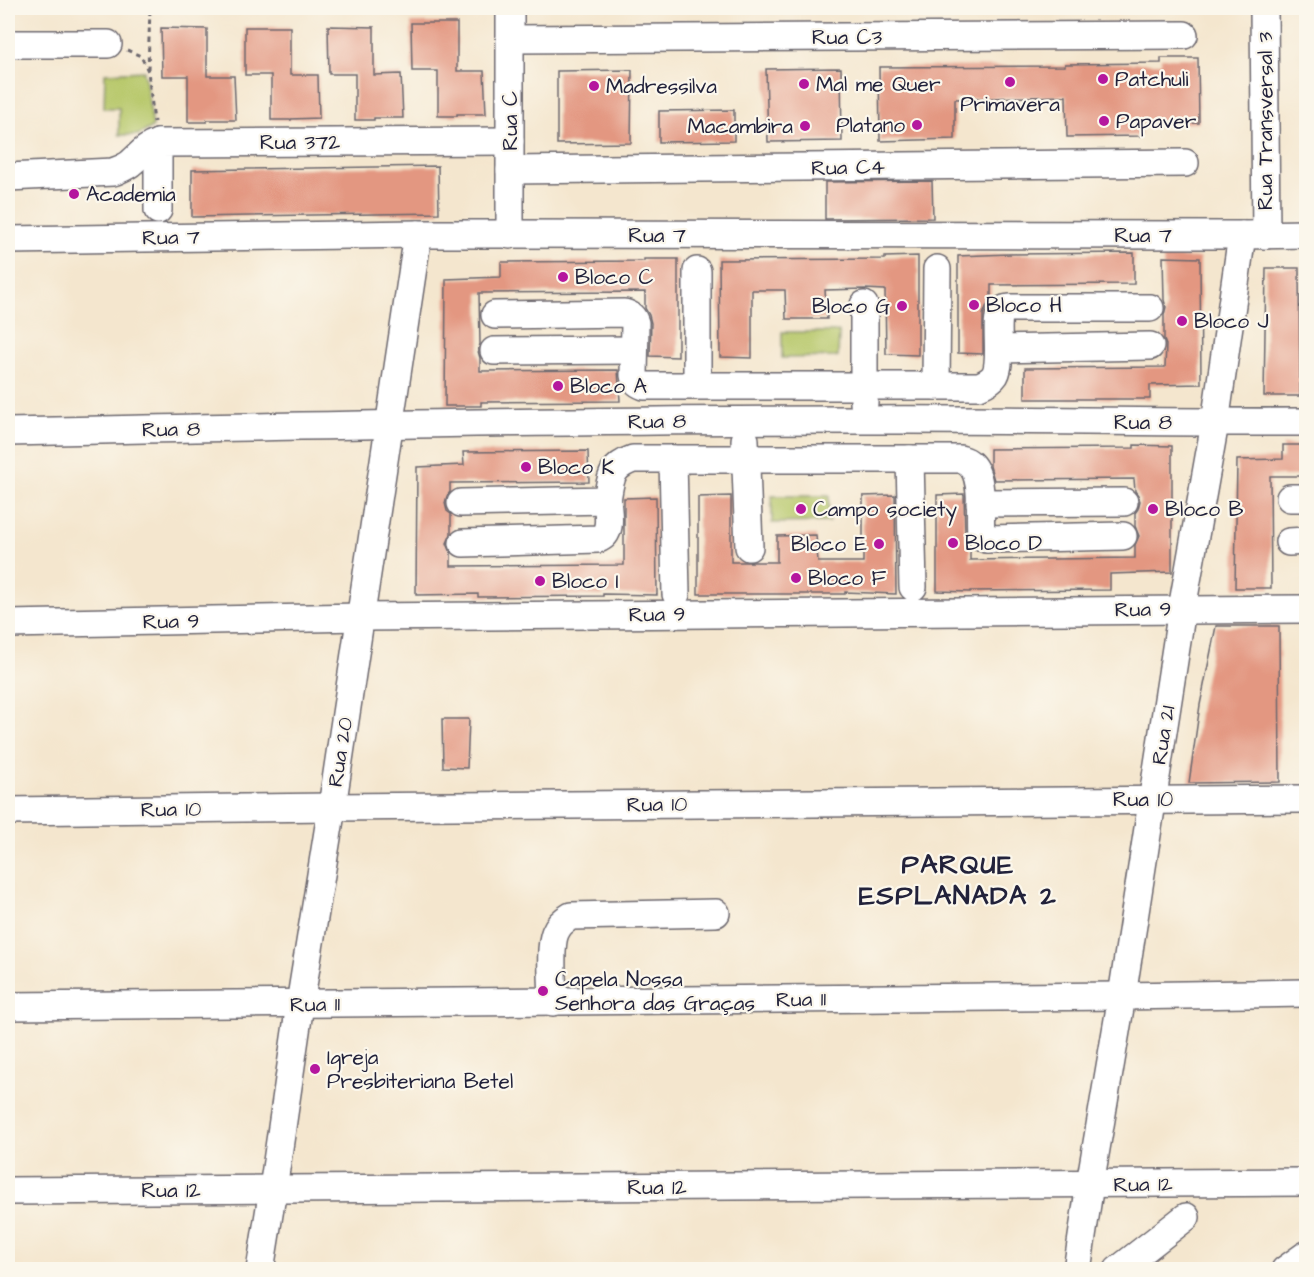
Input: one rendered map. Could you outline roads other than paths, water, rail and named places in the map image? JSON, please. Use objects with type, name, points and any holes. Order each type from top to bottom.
[{"type":"street","name":"Rua C","points":[[510,8],[510,235]]},
{"type":"street","name":"Rua Transversal 3","points":[[1254,235],[1264,8]]},
{"type":"street","name":"Rua C3","points":[[510,39],[1184,35]]},
{"type":"street","points":[[8,44],[108,44]]},
{"type":"street","name":"Rua 372","points":[[158,143],[510,141]]},
{"type":"street","points":[[8,177],[113,172],[125,167],[149,146],[158,143],[158,210]]},
{"type":"street","name":"Rua C4","points":[[510,171],[1185,163]]},
{"type":"street","name":"Rua 7","points":[[8,240],[418,234],[1306,234]]},
{"type":"street","name":"Rua 20","points":[[260,1269],[418,234]]},
{"type":"street","name":"Rua 21","points":[[1077,1269],[1182,609],[1215,423],[1254,235]]},
{"type":"street","points":[[936,386],[937,269]]},
{"type":"street","points":[[697,271],[697,385]]},
{"type":"street","points":[[864,305],[864,420]]},
{"type":"street","points":[[495,315],[629,314],[635,323],[635,380],[644,386],[979,386],[988,382],[994,375],[999,349],[999,318],[1004,309],[1149,308]]},
{"type":"street","points":[[999,349],[1149,346]]},
{"type":"street","points":[[494,351],[634,350]]},
{"type":"street","name":"Rua 8","points":[[8,432],[390,424],[864,420],[1306,422]]},
{"type":"street","points":[[745,421],[749,547]]},
{"type":"street","points":[[463,543],[603,537],[608,528],[607,500],[613,472],[621,463],[633,459],[960,459],[970,463],[976,474],[980,488],[981,533],[986,539],[1123,536]]},
{"type":"street","points":[[673,459],[676,594]]},
{"type":"street","points":[[910,459],[913,587]]},
{"type":"street","points":[[461,503],[607,500]]},
{"type":"street","points":[[980,503],[1124,502]]},
{"type":"street","name":"Rua 9","points":[[8,624],[361,617],[1306,609]]},
{"type":"street","name":"Rua 10","points":[[8,811],[1306,799]]},
{"type":"street","points":[[553,1002],[554,934],[562,921],[571,916],[716,913]]},
{"type":"street","name":"Rua 11","points":[[8,1006],[1306,993]]},
{"type":"street","name":"Rua 12","points":[[8,1191],[1306,1182]]},
{"type":"street","points":[[1118,1269],[1186,1217]]},
{"type":"street","points":[[1285,1269],[1306,1255]]},
{"type":"place","name":"Patchuli","points":[[1103,79]]},
{"type":"place","name":"Primavera","points":[[1010,82]]},
{"type":"place","name":"Mal me Quer","points":[[804,84]]},
{"type":"place","name":"Madressilva","points":[[594,86]]},
{"type":"place","name":"Papaver","points":[[1104,121]]},
{"type":"place","name":"Platano","points":[[917,125]]},
{"type":"place","name":"Macambira","points":[[805,126]]},
{"type":"place","name":"Academia","points":[[74,194]]},
{"type":"place","name":"Bloco C","points":[[563,277]]},
{"type":"place","name":"Bloco H","points":[[974,305]]},
{"type":"place","name":"Bloco G","points":[[902,306]]},
{"type":"place","name":"Bloco J","points":[[1182,321]]},
{"type":"place","name":"Bloco A","points":[[558,386]]},
{"type":"place","name":"Bloco K","points":[[526,467]]},
{"type":"place","name":"Campo society","points":[[801,509]]},
{"type":"place","name":"Bloco B","points":[[1153,509]]},
{"type":"place","name":"Bloco D","points":[[953,543]]},
{"type":"place","name":"Bloco E","points":[[879,544]]},
{"type":"place","name":"Bloco F","points":[[796,578]]},
{"type":"place","name":"Bloco I","points":[[540,581]]},
{"type":"place","name":"Capela Nossa Senhora das Graças","points":[[543,991]]},
{"type":"place","name":"Igreja Presbiteriana Betel","points":[[315,1069]]},
{"type":"district","name":"PARQUE ESPLANADA 2","points":[[958,880]]}]
